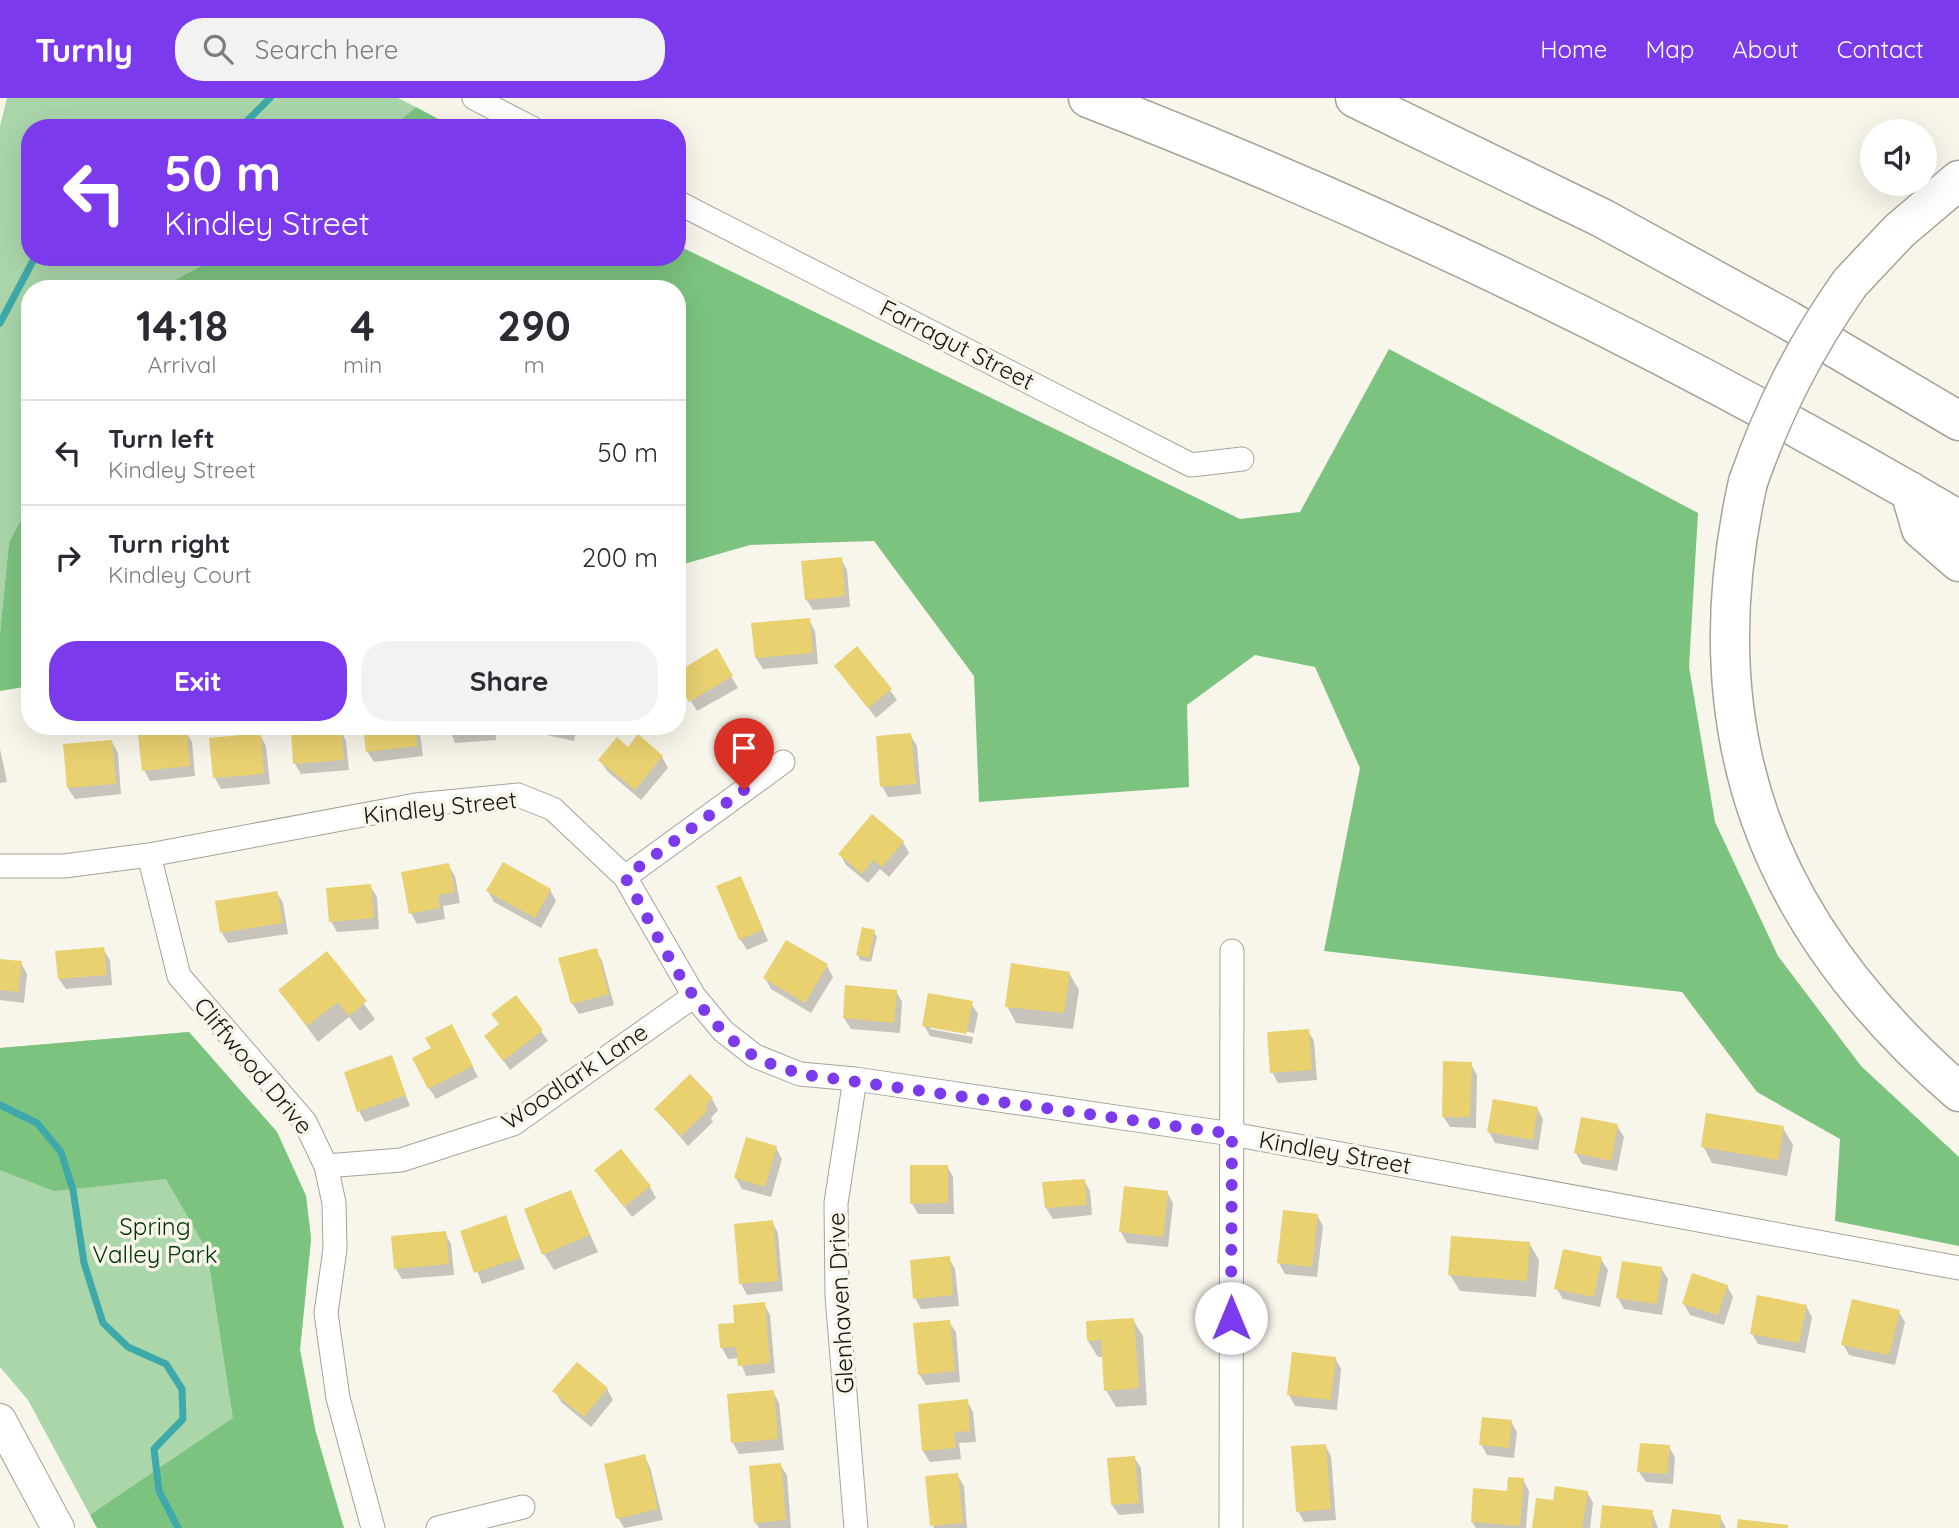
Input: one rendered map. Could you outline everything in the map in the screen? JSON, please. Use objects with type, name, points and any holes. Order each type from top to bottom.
[{"type":"highway","points":[[1088,98],[1272,172],[1533,291],[1664,357],[1959,520]]},
{"type":"highway","points":[[1356,98],[1602,218],[1788,320],[1959,421]]},
{"type":"highway","points":[[1959,180],[1909,222],[1850,283],[1794,369],[1764,435],[1748,482],[1736,537],[1728,649],[1731,694],[1756,809],[1775,858],[1803,912],[1840,968],[1886,1020],[1959,1092]]},
{"type":"highway","points":[[1910,491],[1920,529],[1959,562]]},
{"type":"street","points":[[474,98],[515,119]]},
{"type":"street","name":"Farragut Street","points":[[686,207],[1191,465],[1242,459]]},
{"type":"street","points":[[625,877],[783,761]]},
{"type":"street","name":"Kindley Street","points":[[0,866],[64,866],[149,855],[416,805],[518,794],[553,809],[625,877],[694,996],[723,1031],[755,1056],[800,1074],[855,1079],[1232,1134],[1959,1268]]},
{"type":"street","name":"Cliffwood Drive","points":[[149,855],[180,976],[305,1122],[326,1166],[334,1203],[335,1249],[326,1313],[338,1398],[373,1528]]},
{"type":"street","points":[[1231,1528],[1232,951]]},
{"type":"street","name":"Woodlark Lane","points":[[326,1166],[401,1160],[513,1124],[694,996]]},
{"type":"street","name":"Glenhaven Drive","points":[[855,1079],[836,1216],[837,1296],[856,1528]]},
{"type":"street","points":[[0,1420],[58,1528]]},
{"type":"street","points":[[438,1528],[523,1507]]},
{"type":"green space","points":[[7,98],[398,98],[416,107],[402,119],[21,119],[21,266],[201,266],[175,280],[21,280],[21,520],[9,542],[0,633],[0,126]]},
{"type":"green space","points":[[416,107],[438,119],[402,119]]},
{"type":"green space","points":[[686,249],[1240,519],[1300,512],[1389,349],[1698,513],[1689,667],[1715,822],[1778,956],[1861,1066],[1959,1157],[1959,1246],[1835,1221],[1840,1139],[1757,1092],[1682,992],[1324,951],[1360,768],[1315,667],[1255,655],[1187,705],[1189,787],[979,802],[974,676],[874,541],[750,545],[686,563],[686,280],[175,280],[201,266],[686,266]]},
{"type":"green space","points":[[21,520],[21,688],[0,691],[0,633],[9,542]]},
{"type":"green space","name":"Spring Valley Park","points":[[189,1032],[277,1132],[306,1196],[311,1239],[300,1350],[315,1429],[90,1515],[28,1400],[0,1367],[0,1048]]},
{"type":"green space","points":[[189,1032],[277,1132],[306,1196],[311,1239],[300,1350],[315,1429],[344,1528],[97,1528],[90,1515],[233,1418],[207,1250],[166,1179],[54,1191],[0,1170],[0,1048]]},
{"type":"building","points":[[842,557],[845,596],[805,600],[801,561]]},
{"type":"building","points":[[810,618],[813,653],[755,658],[751,623]]},
{"type":"building","points":[[857,646],[892,689],[868,708],[834,666]]},
{"type":"building","points":[[717,648],[733,676],[689,702],[686,697],[686,667]]},
{"type":"building","points":[[911,733],[916,784],[880,787],[876,736]]},
{"type":"building","points":[[138,735],[187,735],[190,766],[142,771]]},
{"type":"building","points":[[261,735],[264,774],[213,778],[209,738]]},
{"type":"building","points":[[291,735],[342,735],[344,760],[293,764]]},
{"type":"building","points":[[364,735],[416,735],[418,746],[366,752]]},
{"type":"building","points":[[639,735],[663,756],[635,790],[598,760],[617,737],[628,747]]},
{"type":"building","points":[[112,740],[116,784],[67,788],[63,744]]},
{"type":"building","points":[[872,814],[904,841],[882,867],[873,860],[862,874],[838,854]]},
{"type":"building","points":[[503,862],[551,889],[535,918],[486,891]]},
{"type":"building","points":[[449,863],[455,892],[438,895],[440,908],[409,914],[401,872]]},
{"type":"building","points":[[741,876],[763,930],[739,940],[716,886]]},
{"type":"building","points":[[371,884],[374,918],[329,922],[326,888]]},
{"type":"building","points":[[277,891],[283,923],[220,933],[215,901]]},
{"type":"building","points":[[862,927],[875,930],[869,958],[856,955]]},
{"type":"building","points":[[786,940],[828,964],[805,1003],[763,978]]},
{"type":"building","points":[[104,947],[107,975],[58,979],[55,951]]},
{"type":"building","points":[[597,948],[609,994],[571,1004],[558,958]]},
{"type":"building","points":[[327,951],[367,1001],[349,1016],[338,1002],[307,1026],[278,990]]},
{"type":"building","points":[[0,959],[22,961],[18,992],[0,990]]},
{"type":"building","points":[[1011,963],[1070,972],[1064,1013],[1005,1007]]},
{"type":"building","points":[[845,985],[897,990],[894,1023],[843,1018]]},
{"type":"building","points":[[928,993],[973,1001],[966,1034],[922,1026]]},
{"type":"building","points":[[516,995],[543,1030],[503,1061],[484,1036],[499,1024],[491,1014]]},
{"type":"building","points":[[452,1024],[473,1066],[428,1089],[412,1058],[431,1048],[425,1038]]},
{"type":"building","points":[[1309,1029],[1312,1070],[1270,1073],[1267,1032]]},
{"type":"building","points":[[392,1055],[406,1095],[357,1112],[344,1072]]},
{"type":"building","points":[[1443,1061],[1472,1062],[1470,1117],[1442,1117]]},
{"type":"building","points":[[690,1074],[713,1098],[705,1107],[708,1110],[681,1136],[654,1109]]},
{"type":"building","points":[[1493,1099],[1538,1107],[1533,1140],[1487,1132]]},
{"type":"building","points":[[1706,1113],[1784,1126],[1778,1160],[1701,1147]]},
{"type":"building","points":[[1581,1117],[1618,1124],[1611,1161],[1574,1153]]},
{"type":"building","points":[[746,1137],[777,1146],[765,1187],[734,1178]]},
{"type":"building","points":[[621,1149],[651,1186],[624,1207],[594,1170]]},
{"type":"building","points":[[910,1165],[948,1165],[948,1203],[910,1204]]},
{"type":"building","points":[[1085,1179],[1087,1205],[1045,1208],[1042,1182]]},
{"type":"building","points":[[1124,1186],[1168,1191],[1163,1237],[1119,1232]]},
{"type":"building","points":[[571,1190],[590,1235],[542,1255],[524,1209]]},
{"type":"building","points":[[1283,1210],[1318,1214],[1312,1267],[1277,1263]]},
{"type":"building","points":[[506,1215],[520,1258],[474,1273],[460,1231]]},
{"type":"building","points":[[773,1220],[778,1281],[739,1284],[734,1224]]},
{"type":"building","points":[[446,1231],[449,1264],[394,1269],[391,1236]]},
{"type":"building","points":[[1451,1236],[1530,1242],[1527,1281],[1448,1275]]},
{"type":"building","points":[[1563,1249],[1602,1257],[1594,1297],[1554,1289]]},
{"type":"building","points":[[950,1256],[953,1295],[913,1299],[910,1260]]},
{"type":"building","points":[[1622,1261],[1662,1267],[1657,1304],[1616,1298]]},
{"type":"building","points":[[1692,1273],[1728,1285],[1718,1315],[1682,1304]]},
{"type":"building","points":[[1757,1295],[1807,1305],[1799,1343],[1750,1334]]},
{"type":"building","points":[[1852,1299],[1900,1310],[1889,1355],[1841,1345]]},
{"type":"building","points":[[765,1302],[770,1363],[738,1366],[736,1347],[720,1348],[718,1324],[734,1323],[733,1305]]},
{"type":"building","points":[[1134,1318],[1139,1388],[1104,1391],[1101,1340],[1087,1341],[1086,1321]]},
{"type":"building","points":[[950,1320],[955,1371],[918,1375],[913,1323]]},
{"type":"building","points":[[1292,1352],[1336,1357],[1331,1400],[1287,1395]]},
{"type":"building","points":[[577,1362],[608,1388],[584,1417],[552,1391]]},
{"type":"building","points":[[774,1390],[778,1439],[731,1443],[727,1394]]},
{"type":"building","points":[[968,1399],[970,1431],[954,1432],[956,1448],[922,1451],[918,1404]]},
{"type":"building","points":[[1482,1417],[1512,1420],[1509,1448],[1479,1445]]},
{"type":"building","points":[[1640,1443],[1670,1445],[1667,1474],[1637,1472]]},
{"type":"building","points":[[1326,1444],[1331,1509],[1296,1512],[1291,1446]]},
{"type":"building","points":[[645,1454],[658,1509],[616,1519],[604,1464]]},
{"type":"building","points":[[1135,1456],[1139,1503],[1111,1505],[1107,1458]]},
{"type":"building","points":[[781,1463],[786,1520],[754,1523],[749,1466]]},
{"type":"building","points":[[958,1473],[963,1523],[930,1526],[925,1476]]},
{"type":"building","points":[[1508,1477],[1524,1478],[1520,1526],[1471,1522],[1473,1488],[1507,1491]]},
{"type":"building","points":[[1555,1486],[1588,1491],[1582,1528],[1532,1528],[1536,1498],[1553,1500]]},
{"type":"building","points":[[1602,1505],[1653,1510],[1652,1528],[1600,1528]]},
{"type":"building","points":[[1672,1509],[1721,1515],[1720,1528],[1669,1528]]},
{"type":"building","points":[[1738,1519],[1788,1525],[1788,1528],[1737,1528]]},
{"type":"waterway","points":[[249,119],[270,98]]},
{"type":"waterway","points":[[23,280],[30,266]]},
{"type":"waterway","points":[[0,323],[21,283]]},
{"type":"waterway","points":[[0,1105],[37,1123],[61,1152],[73,1190],[84,1263],[103,1323],[128,1347],[166,1364],[182,1389],[183,1419],[154,1449],[159,1491],[178,1528]]},
{"type":"route","points":[[744,790],[625,877],[694,996],[723,1031],[755,1056],[800,1074],[855,1079],[1232,1134],[1231,1318]]}]
